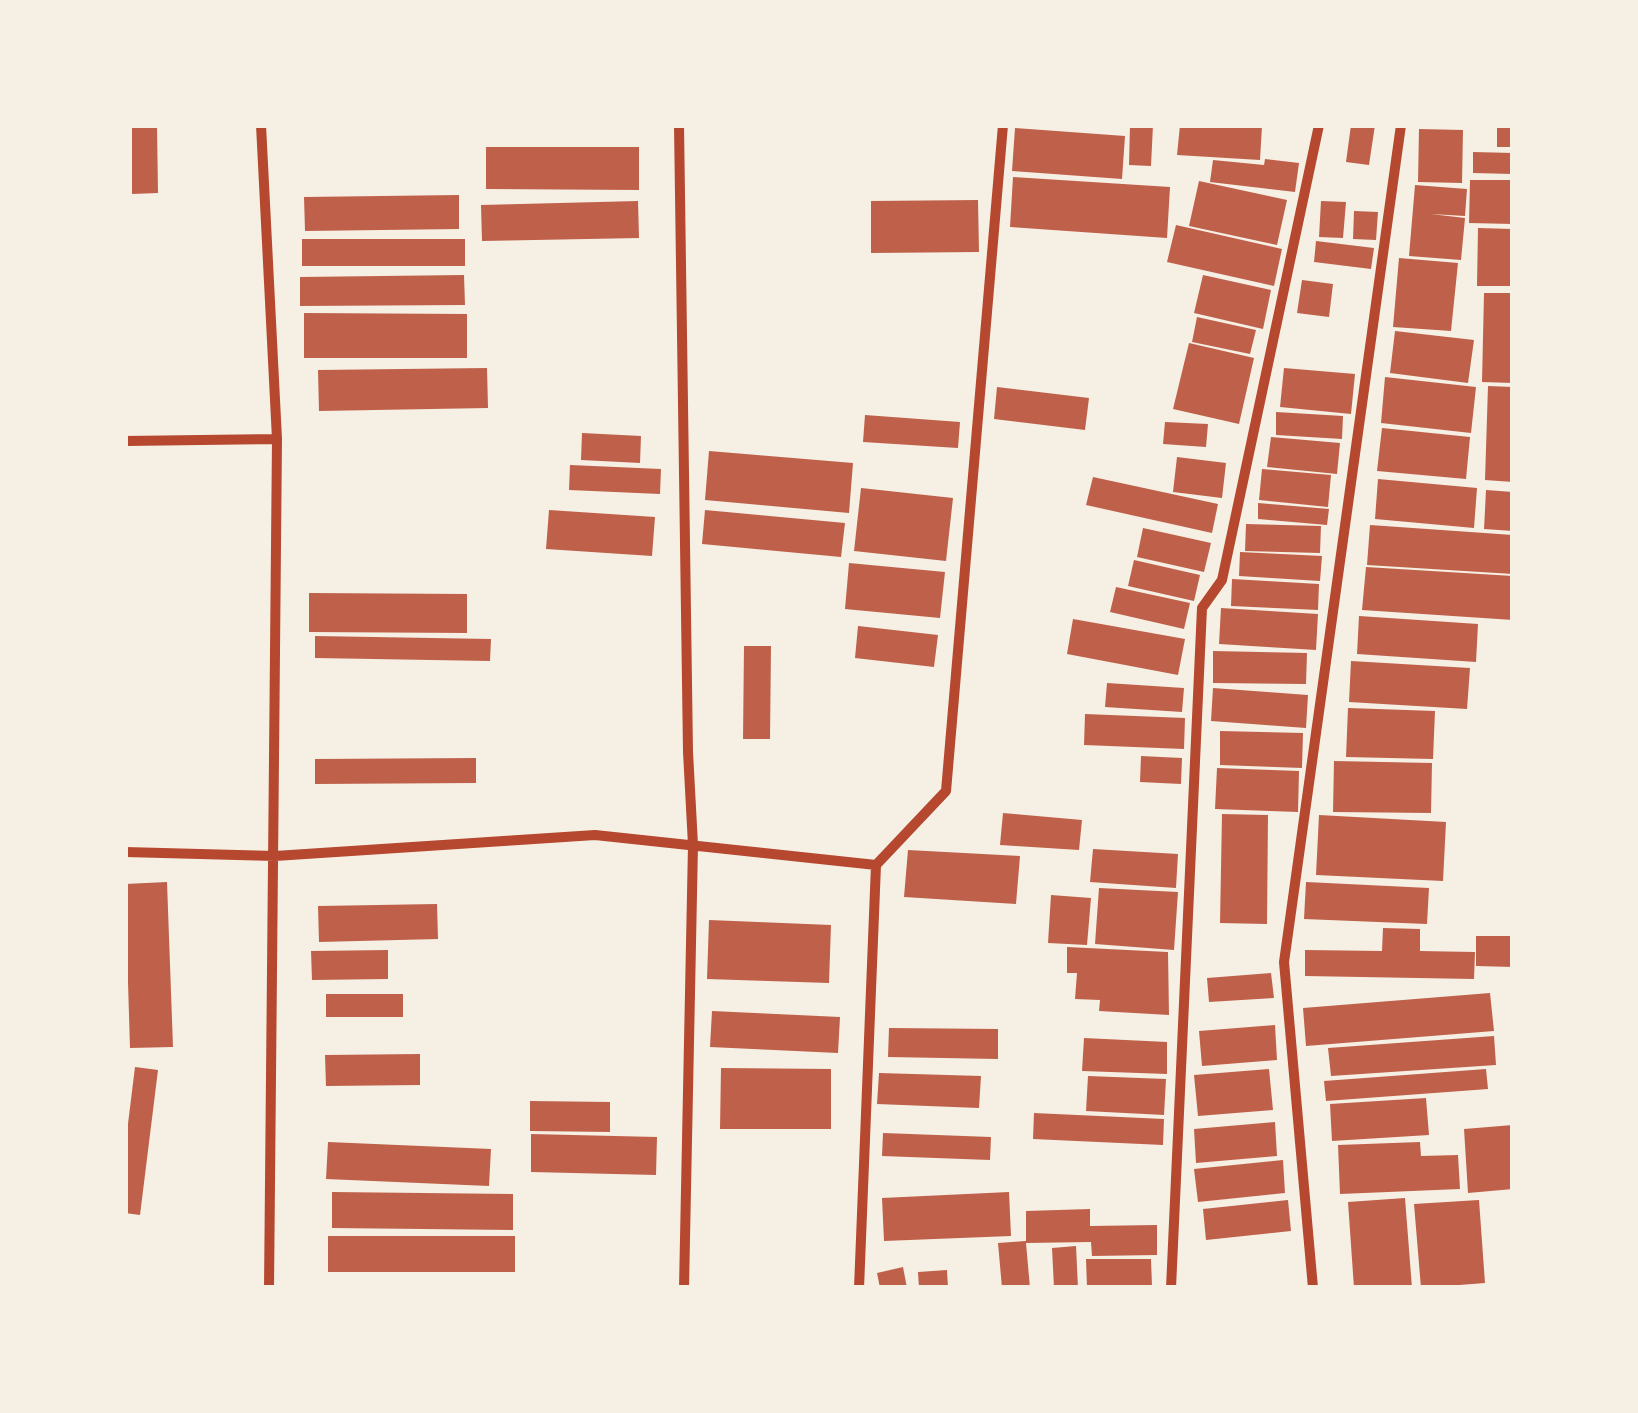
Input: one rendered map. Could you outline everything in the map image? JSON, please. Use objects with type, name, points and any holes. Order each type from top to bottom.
[{"type":"street","points":[[261,125],[278,439],[269,1288]]},
{"type":"street","points":[[680,125],[688,752],[693,845],[684,1288]]},
{"type":"street","points":[[859,1288],[876,865],[946,791],[1002,125]]},
{"type":"street","points":[[1171,1288],[1202,608],[1222,580],[1319,125]]},
{"type":"street","points":[[1313,1288],[1284,962],[1401,125]]},
{"type":"street","points":[[125,441],[278,439]]},
{"type":"street","points":[[125,852],[275,856],[596,835],[876,865]]},
{"type":"building","points":[[132,125],[157,125],[158,193],[132,194]]},
{"type":"building","points":[[1130,125],[1153,125],[1151,166],[1129,165]]},
{"type":"building","points":[[1180,125],[1262,126],[1260,160],[1177,155]]},
{"type":"building","points":[[1351,125],[1375,125],[1369,165],[1346,162]]},
{"type":"building","points":[[1497,125],[1513,125],[1513,147],[1497,147]]},
{"type":"building","points":[[1015,128],[1125,136],[1122,179],[1012,171]]},
{"type":"building","points":[[1419,129],[1463,130],[1462,183],[1418,182]]},
{"type":"building","points":[[486,147],[639,147],[639,190],[486,189]]},
{"type":"building","points":[[1473,152],[1513,153],[1513,174],[1473,173]]},
{"type":"building","points":[[1265,159],[1299,163],[1295,192],[1210,182],[1213,160],[1264,165]]},
{"type":"building","points":[[1013,177],[1170,187],[1167,238],[1010,227]]},
{"type":"building","points":[[1470,180],[1513,180],[1513,224],[1469,223]]},
{"type":"building","points":[[1199,181],[1287,200],[1277,245],[1189,226]]},
{"type":"building","points":[[1415,185],[1467,189],[1465,216],[1431,214],[1465,218],[1461,260],[1409,256]]},
{"type":"building","points":[[459,195],[459,229],[305,231],[304,197]]},
{"type":"building","points":[[978,200],[979,252],[871,253],[871,201]]},
{"type":"building","points":[[638,201],[639,238],[482,241],[481,205]]},
{"type":"building","points":[[1321,201],[1346,202],[1343,238],[1319,237]]},
{"type":"building","points":[[1354,211],[1378,212],[1376,240],[1353,239]]},
{"type":"building","points":[[1176,225],[1282,249],[1274,286],[1167,262]]},
{"type":"building","points":[[1478,228],[1513,229],[1513,286],[1477,286]]},
{"type":"building","points":[[302,239],[465,239],[465,266],[302,266]]},
{"type":"building","points":[[1316,241],[1374,248],[1371,269],[1314,262]]},
{"type":"building","points":[[1399,258],[1458,263],[1451,331],[1393,327]]},
{"type":"building","points":[[464,275],[465,305],[300,306],[300,277]]},
{"type":"building","points":[[1203,275],[1271,290],[1263,329],[1194,313]]},
{"type":"building","points":[[1302,280],[1333,284],[1329,317],[1297,313]]},
{"type":"building","points":[[1484,293],[1513,293],[1513,383],[1482,382]]},
{"type":"building","points":[[304,313],[467,314],[467,358],[304,358]]},
{"type":"building","points":[[1197,317],[1256,330],[1250,354],[1192,342]]},
{"type":"building","points":[[1395,331],[1474,340],[1468,383],[1390,373]]},
{"type":"building","points":[[1189,343],[1254,358],[1239,424],[1173,409]]},
{"type":"building","points":[[487,368],[488,408],[319,411],[318,370]]},
{"type":"building","points":[[1284,368],[1355,374],[1351,414],[1280,407]]},
{"type":"building","points":[[1385,377],[1476,387],[1471,433],[1381,423]]},
{"type":"building","points":[[1488,386],[1513,387],[1513,482],[1485,480]]},
{"type":"building","points":[[997,387],[1089,398],[1085,430],[994,419]]},
{"type":"building","points":[[1276,412],[1343,416],[1342,439],[1276,435]]},
{"type":"building","points":[[865,415],[960,422],[958,448],[863,442]]},
{"type":"building","points":[[1165,422],[1208,424],[1206,447],[1163,444]]},
{"type":"building","points":[[1382,428],[1470,437],[1466,479],[1377,471]]},
{"type":"building","points":[[582,433],[641,436],[640,463],[581,460]]},
{"type":"building","points":[[1271,437],[1340,443],[1337,474],[1267,467]]},
{"type":"building","points":[[709,451],[853,463],[849,513],[705,500]]},
{"type":"building","points":[[1177,457],[1226,463],[1222,498],[1173,492]]},
{"type":"building","points":[[570,465],[661,469],[660,494],[569,490]]},
{"type":"building","points":[[1262,469],[1331,475],[1328,507],[1259,500]]},
{"type":"building","points":[[1093,477],[1218,504],[1212,533],[1086,505]]},
{"type":"building","points":[[1378,479],[1477,488],[1474,528],[1375,519]]},
{"type":"building","points":[[861,488],[953,498],[946,561],[854,551]]},
{"type":"building","points":[[1486,490],[1513,492],[1513,531],[1484,529]]},
{"type":"building","points":[[1258,503],[1329,509],[1327,525],[1258,519]]},
{"type":"building","points":[[549,510],[655,517],[652,556],[546,549]]},
{"type":"building","points":[[705,510],[845,523],[841,557],[702,544]]},
{"type":"building","points":[[1246,524],[1321,526],[1320,553],[1245,551]]},
{"type":"building","points":[[1370,525],[1513,535],[1513,574],[1367,565]]},
{"type":"building","points":[[1143,528],[1211,543],[1204,572],[1137,557]]},
{"type":"building","points":[[1240,552],[1322,556],[1320,581],[1239,576]]},
{"type":"building","points":[[1134,560],[1200,575],[1194,601],[1128,586]]},
{"type":"building","points":[[849,563],[945,572],[940,618],[845,609]]},
{"type":"building","points":[[1366,567],[1513,576],[1513,620],[1362,610]]},
{"type":"building","points":[[1232,579],[1319,584],[1318,610],[1231,606]]},
{"type":"building","points":[[1116,587],[1190,603],[1184,629],[1110,612]]},
{"type":"building","points":[[309,593],[467,594],[467,633],[309,632]]},
{"type":"building","points":[[1221,608],[1318,614],[1316,650],[1219,644]]},
{"type":"building","points":[[1359,616],[1478,624],[1476,662],[1357,654]]},
{"type":"building","points":[[1073,619],[1185,639],[1178,675],[1067,654]]},
{"type":"building","points":[[858,626],[938,635],[934,667],[855,658]]},
{"type":"building","points":[[315,636],[491,639],[490,661],[315,658]]},
{"type":"building","points":[[744,646],[771,646],[770,739],[743,739]]},
{"type":"building","points":[[1213,651],[1307,653],[1306,684],[1213,683]]},
{"type":"building","points":[[1351,661],[1470,668],[1467,709],[1349,702]]},
{"type":"building","points":[[1107,683],[1184,688],[1182,712],[1105,707]]},
{"type":"building","points":[[1213,688],[1308,695],[1306,728],[1211,721]]},
{"type":"building","points":[[1348,708],[1435,711],[1433,759],[1346,757]]},
{"type":"building","points":[[1085,714],[1185,718],[1184,749],[1084,745]]},
{"type":"building","points":[[1220,731],[1303,733],[1302,768],[1220,765]]},
{"type":"building","points":[[1141,756],[1182,758],[1181,784],[1140,782]]},
{"type":"building","points":[[476,758],[476,783],[315,784],[315,759]]},
{"type":"building","points":[[1334,761],[1432,763],[1431,813],[1333,812]]},
{"type":"building","points":[[1217,768],[1299,771],[1298,812],[1215,809]]},
{"type":"building","points":[[1003,813],[1082,820],[1079,850],[1000,845]]},
{"type":"building","points":[[1222,814],[1268,815],[1267,924],[1220,923]]},
{"type":"building","points":[[1319,815],[1446,822],[1443,881],[1316,875]]},
{"type":"building","points":[[1093,849],[1178,854],[1176,888],[1090,882]]},
{"type":"building","points":[[908,850],[1020,856],[1016,904],[904,897]]},
{"type":"building","points":[[167,882],[173,1047],[130,1048],[125,884]]},
{"type":"building","points":[[1306,882],[1429,888],[1427,924],[1304,919]]},
{"type":"building","points":[[1099,888],[1178,892],[1174,950],[1095,944]]},
{"type":"building","points":[[1051,895],[1091,898],[1087,945],[1048,943]]},
{"type":"building","points":[[437,904],[438,939],[319,942],[318,906]]},
{"type":"building","points":[[709,920],[831,925],[829,983],[707,979]]},
{"type":"building","points":[[1383,928],[1420,929],[1420,951],[1475,952],[1474,979],[1305,976],[1305,950],[1382,951]]},
{"type":"building","points":[[1476,936],[1513,936],[1513,967],[1476,966]]},
{"type":"building","points":[[1067,947],[1168,952],[1169,1015],[1099,1011],[1100,1000],[1075,999],[1077,973],[1067,973]]},
{"type":"building","points":[[388,950],[388,979],[312,980],[311,951]]},
{"type":"building","points":[[1271,973],[1274,998],[1209,1002],[1207,978]]},
{"type":"building","points":[[1490,993],[1494,1031],[1306,1046],[1303,1008]]},
{"type":"building","points":[[326,994],[403,994],[403,1017],[326,1017]]},
{"type":"building","points":[[712,1011],[840,1017],[838,1053],[710,1047]]},
{"type":"building","points":[[1275,1025],[1277,1060],[1202,1066],[1199,1031]]},
{"type":"building","points":[[889,1028],[998,1029],[998,1059],[888,1057]]},
{"type":"building","points":[[1494,1036],[1496,1065],[1331,1076],[1328,1048]]},
{"type":"building","points":[[1084,1038],[1167,1042],[1167,1074],[1082,1071]]},
{"type":"building","points":[[420,1054],[420,1085],[326,1086],[325,1055]]},
{"type":"building","points":[[135,1067],[158,1070],[140,1215],[125,1213],[125,1148]]},
{"type":"building","points":[[721,1068],[831,1069],[831,1129],[720,1129]]},
{"type":"building","points":[[1269,1069],[1273,1110],[1198,1116],[1194,1075]]},
{"type":"building","points":[[1486,1069],[1488,1089],[1326,1101],[1324,1081]]},
{"type":"building","points":[[879,1073],[981,1076],[979,1108],[877,1104]]},
{"type":"building","points":[[1088,1076],[1166,1079],[1164,1115],[1086,1111]]},
{"type":"building","points":[[1426,1098],[1429,1135],[1332,1141],[1330,1104]]},
{"type":"building","points":[[530,1101],[610,1102],[610,1132],[530,1131]]},
{"type":"building","points":[[1034,1113],[1164,1119],[1163,1145],[1033,1139]]},
{"type":"building","points":[[1275,1122],[1277,1156],[1196,1163],[1194,1129]]},
{"type":"building","points":[[1513,1125],[1513,1189],[1468,1193],[1464,1129]]},
{"type":"building","points":[[883,1133],[991,1137],[990,1160],[882,1156]]},
{"type":"building","points":[[531,1134],[657,1137],[656,1175],[531,1172]]},
{"type":"building","points":[[328,1142],[491,1149],[489,1186],[326,1179]]},
{"type":"building","points":[[1420,1142],[1421,1156],[1458,1155],[1460,1189],[1340,1194],[1338,1145]]},
{"type":"building","points":[[1283,1160],[1285,1193],[1198,1202],[1194,1169]]},
{"type":"building","points":[[332,1192],[513,1194],[513,1230],[332,1228]]},
{"type":"building","points":[[1009,1192],[1011,1236],[884,1241],[882,1198]]},
{"type":"building","points":[[1405,1198],[1412,1288],[1354,1288],[1348,1202]]},
{"type":"building","points":[[1288,1200],[1291,1231],[1206,1240],[1203,1209]]},
{"type":"building","points":[[1479,1200],[1485,1283],[1421,1288],[1414,1204]]},
{"type":"building","points":[[1090,1209],[1090,1226],[1157,1225],[1157,1255],[1092,1256],[1091,1242],[1026,1243],[1030,1288],[1002,1288],[998,1243],[1026,1241],[1026,1211]]},
{"type":"building","points":[[328,1236],[515,1236],[515,1272],[328,1272]]},
{"type":"building","points":[[1076,1246],[1078,1288],[1054,1288],[1052,1248]]},
{"type":"building","points":[[1086,1259],[1151,1259],[1152,1286],[1087,1287]]},
{"type":"building","points":[[903,1267],[907,1288],[880,1288],[877,1273]]},
{"type":"building","points":[[947,1270],[948,1288],[919,1288],[918,1272]]}]
